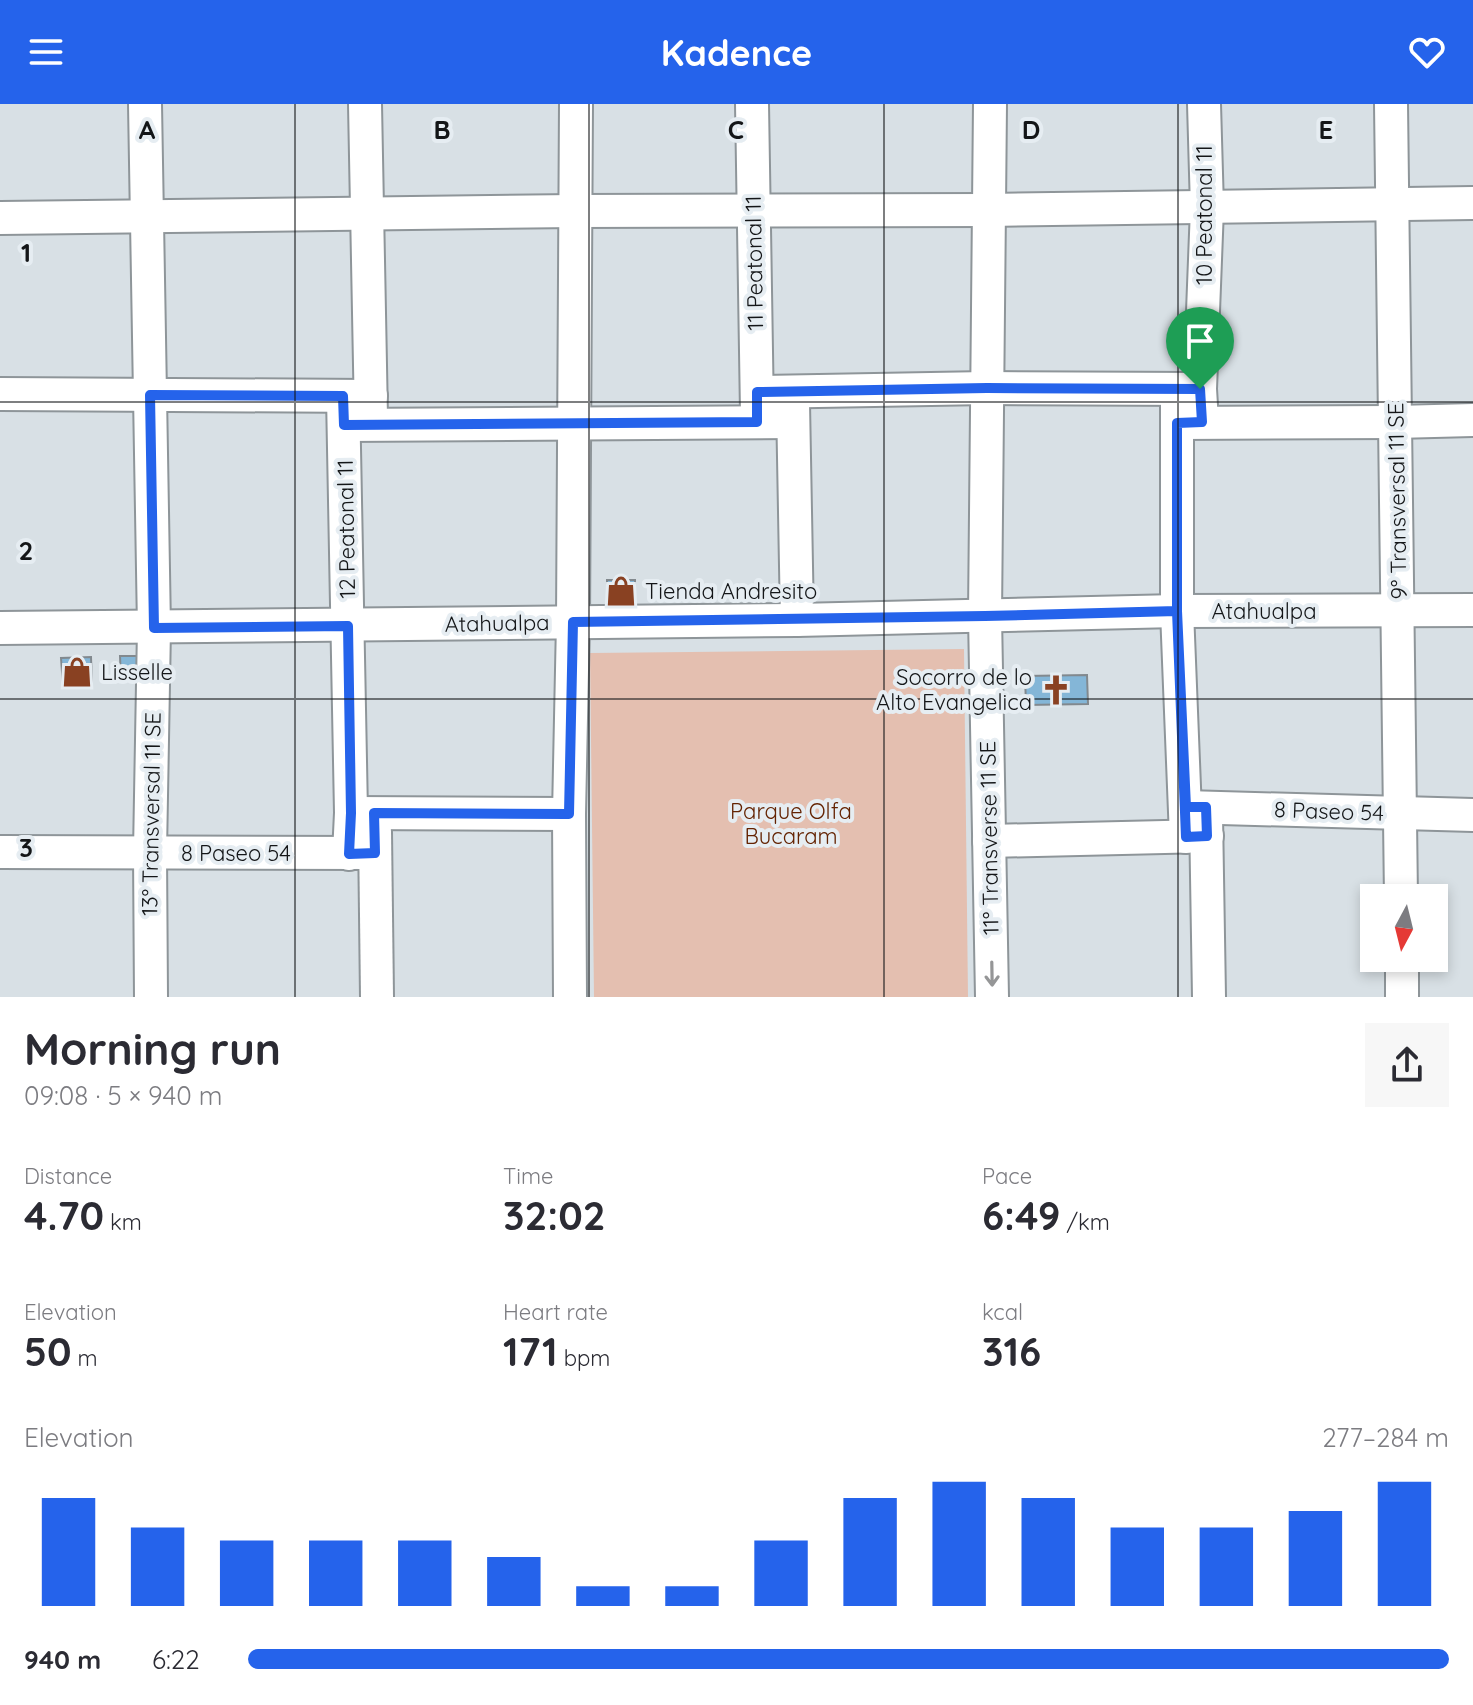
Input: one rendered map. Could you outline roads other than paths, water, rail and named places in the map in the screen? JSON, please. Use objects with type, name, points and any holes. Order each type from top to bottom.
[{"type":"street","name":"13° Transversal 11 SE","points":[[145,104],[154,628],[151,997]]},
{"type":"street","name":"12 Peatonal 11","points":[[365,104],[368,213],[348,626],[362,813],[362,854],[377,997]]},
{"type":"street","points":[[570,997],[576,104]]},
{"type":"street","name":"11 Peatonal 11","points":[[752,104],[757,407]]},
{"type":"street","name":"11° Transverse 11 SE","points":[[990,104],[985,616],[992,997]]},
{"type":"street","name":"10 Peatonal 11","points":[[1204,104],[1207,208],[1188,389],[1189,423],[1177,611],[1209,997]]},
{"type":"street","name":"9° Transversal 11 SE","points":[[1391,104],[1401,884]]},
{"type":"street","points":[[0,218],[1473,203]]},
{"type":"street","points":[[0,394],[150,395],[574,424],[987,388],[1188,389]]},
{"type":"street","points":[[793,407],[797,620]]},
{"type":"street","points":[[1189,423],[1473,420]]},
{"type":"street","name":"Atahualpa","points":[[0,628],[797,620],[1177,611],[1473,610]]},
{"type":"street","points":[[362,813],[569,814]]},
{"type":"street","name":"8 Paseo 54","points":[[989,841],[1196,822],[1400,813],[1473,815]]},
{"type":"street","name":"8 Paseo 54","points":[[0,852],[362,854]]},
{"type":"street","points":[[1402,972],[1402,997]]},
{"type":"place","name":"Tienda Andresito","points":[[621,591]]},
{"type":"place","name":"Lisselle","points":[[77,672]]},
{"type":"place","name":"Socorro de lo Alto Evangelica","points":[[1056,690]]},
{"type":"park label","name":"Parque Olfa Bucaram","points":[[791,824]]}]
